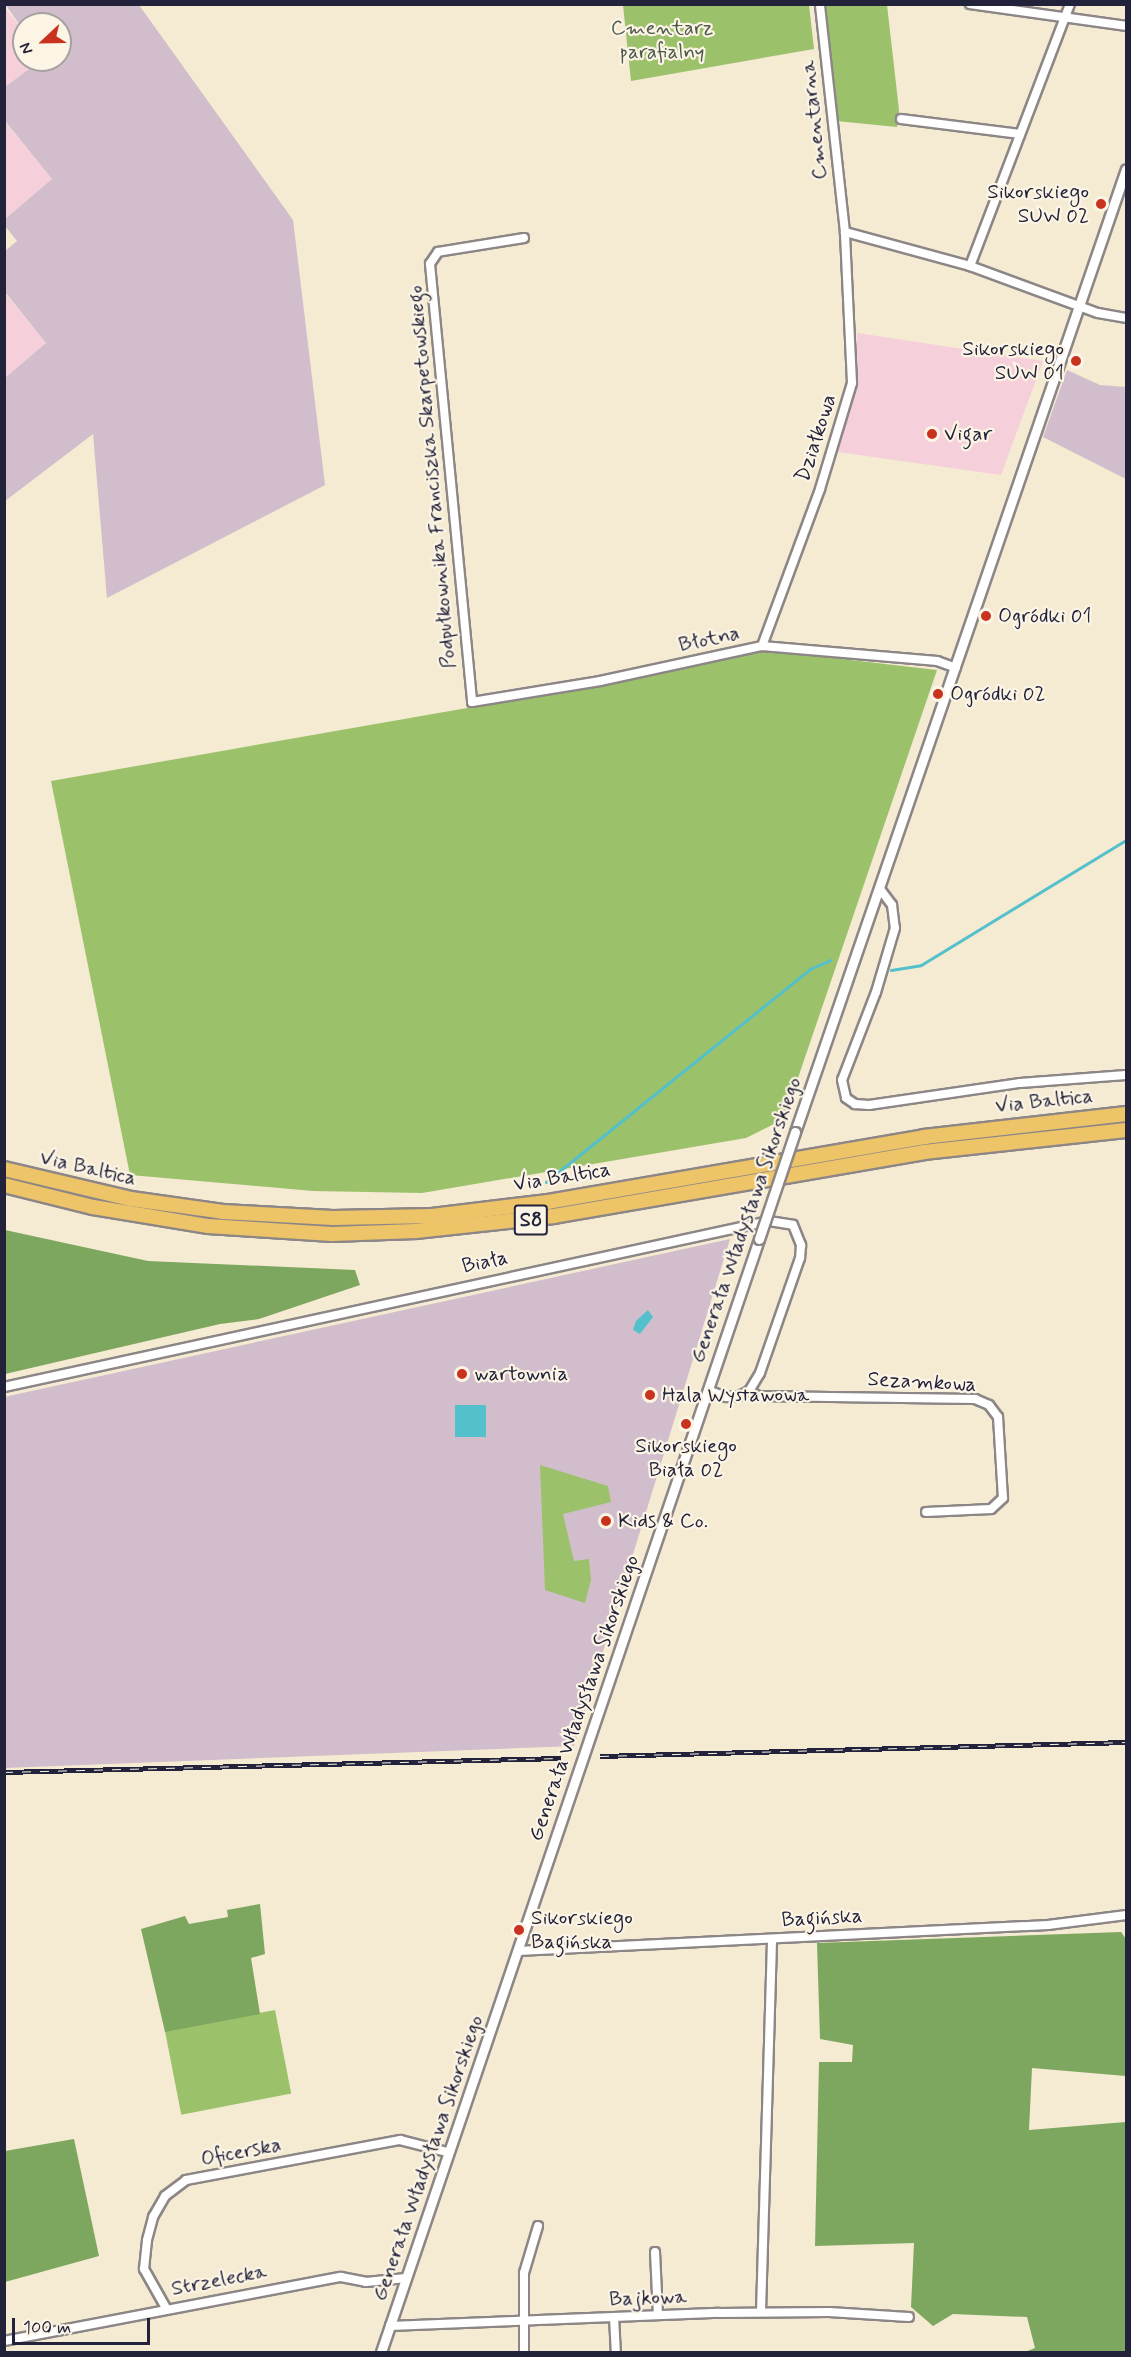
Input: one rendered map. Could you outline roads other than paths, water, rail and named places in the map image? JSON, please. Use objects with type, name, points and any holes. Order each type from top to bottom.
[{"type":"highway","name":"Via Baltica","points":[[4,1169],[88,1190],[192,1208],[299,1217],[404,1217],[548,1202],[982,1128],[1126,1114]]},
{"type":"highway","name":"Via Baltica","points":[[4,1185],[93,1207],[199,1225],[293,1232],[399,1232],[554,1216],[924,1152],[1126,1130]]},
{"type":"street","name":"Cmentarna","points":[[820,4],[844,232]]},
{"type":"street","points":[[970,4],[1126,26]]},
{"type":"street","points":[[970,266],[1070,4]]},
{"type":"street","points":[[901,119],[1020,134]]},
{"type":"street","name":"Generała Władysława Sikorskiego","points":[[381,2352],[795,1132],[1081,306],[1126,169]]},
{"type":"street","points":[[844,232],[970,266],[1114,318],[1126,318]]},
{"type":"street","name":"Działkowa","points":[[762,646],[820,489],[852,383],[844,232]]},
{"type":"street","name":"Podpułkownika Franciszka Skarpetowskiego","points":[[472,702],[430,264],[438,252],[524,238]]},
{"type":"street","name":"Błotna","points":[[472,702],[600,681],[762,646],[937,661],[956,668]]},
{"type":"street","points":[[880,889],[896,914],[895,928],[876,992],[842,1080],[846,1098],[855,1104],[869,1105],[1020,1083],[1126,1074]]},
{"type":"street","name":"Biała","points":[[4,1387],[430,1292],[783,1221],[793,1226],[798,1234],[800,1258],[770,1351],[749,1391]]},
{"type":"street","points":[[708,1390],[726,1397],[749,1391]]},
{"type":"street","name":"Sezamkowa","points":[[749,1391],[758,1396],[975,1399],[989,1405],[998,1417],[1003,1498],[991,1509],[926,1512]]},
{"type":"street","name":"Bagińska","points":[[518,1951],[1048,1925],[1126,1915]]},
{"type":"street","points":[[761,2312],[772,1939]]},
{"type":"street","name":"Oficerska","points":[[166,2308],[144,2269],[147,2240],[160,2204],[170,2191],[186,2180],[400,2140],[447,2152]]},
{"type":"street","points":[[524,2352],[524,2273],[538,2226]]},
{"type":"street","points":[[655,2253],[658,2315]]},
{"type":"street","name":"Strzelecka","points":[[4,2341],[166,2308],[341,2277],[366,2282],[406,2278]]},
{"type":"street","name":"Bajkowa","points":[[390,2326],[761,2312],[909,2318]]},
{"type":"street","points":[[614,2317],[616,2352]]},
{"type":"water","points":[[648,1310],[653,1317],[640,1334],[633,1330],[636,1321]]},
{"type":"water","points":[[455,1405],[486,1405],[486,1437],[455,1437]]},
{"type":"waterway","points":[[891,970],[921,965],[1126,840]]},
{"type":"waterway","points":[[546,1182],[810,969],[830,960]]},
{"type":"railway","points":[[600,1756],[1126,1742]]},
{"type":"railway","points":[[4,1772],[561,1758]]},
{"type":"place","name":"Sikorskiego SUW 02","points":[[1101,204]]},
{"type":"place","name":"Sikorskiego SUW 01","points":[[1076,361]]},
{"type":"place","name":"Vigar","points":[[932,434]]},
{"type":"place","name":"Ogródki 01","points":[[986,616]]},
{"type":"place","name":"Ogródki 02","points":[[938,694]]},
{"type":"place","name":"wartownia","points":[[462,1374]]},
{"type":"place","name":"Hala Wystawowa","points":[[650,1395]]},
{"type":"place","name":"Sikorskiego Biała 02","points":[[686,1424]]},
{"type":"place","name":"Kids & Co.","points":[[606,1521]]},
{"type":"place","name":"Sikorskiego Bagińska","points":[[519,1930]]},
{"type":"park label","name":"Cmentarz parafialny","points":[[662,40]]}]
